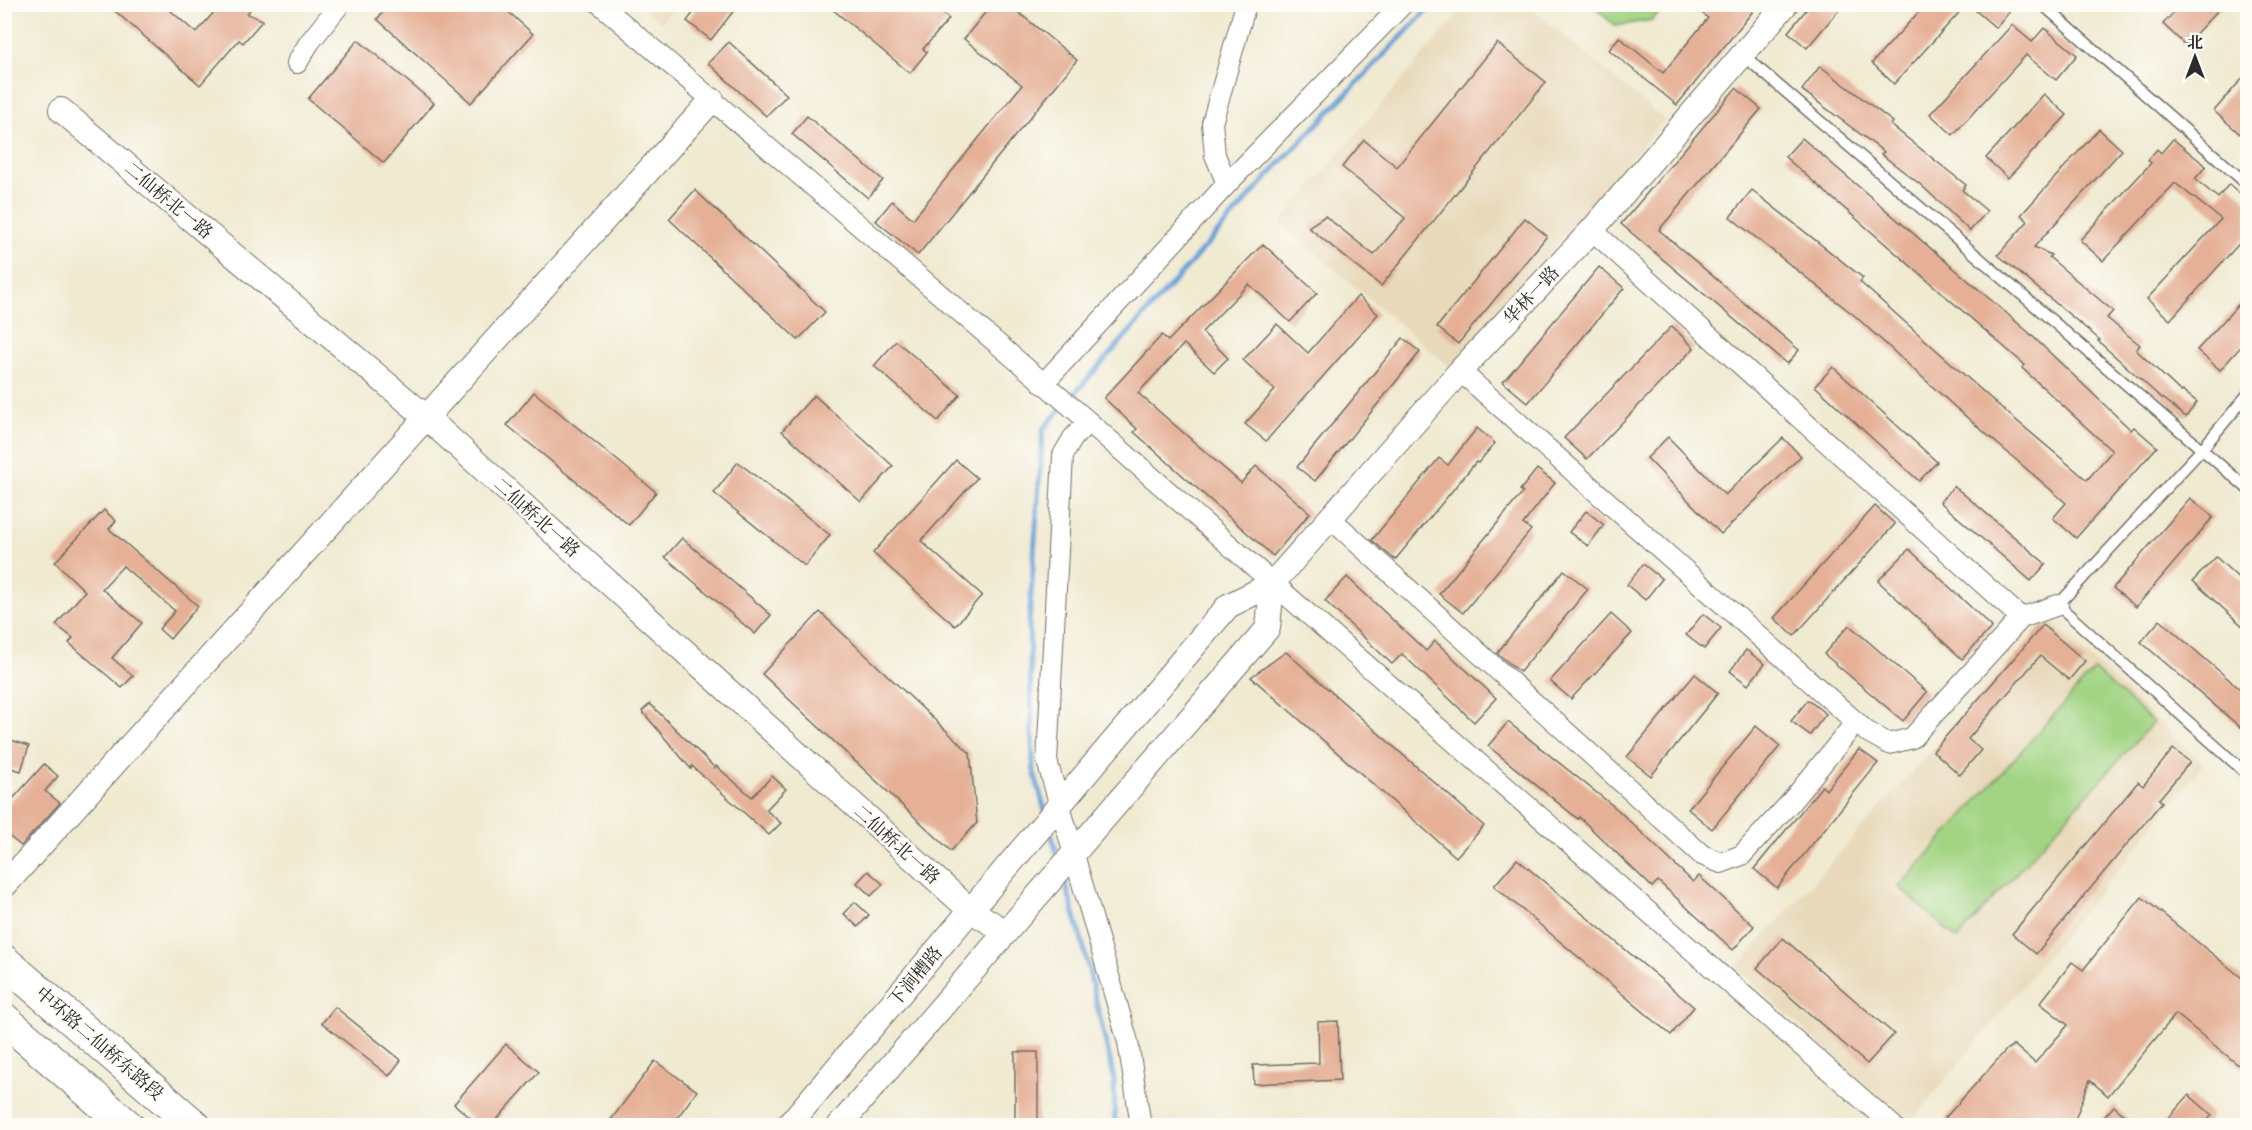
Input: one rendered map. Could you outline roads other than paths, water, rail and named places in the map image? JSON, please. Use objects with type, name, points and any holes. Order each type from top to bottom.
[{"type":"main road","name":"中环路二仙桥东路段","points":[[4,961],[195,1125]]},
{"type":"main road","points":[[4,1019],[128,1125]]},
{"type":"street","points":[[297,63],[309,43],[340,4]]},
{"type":"street","points":[[600,4],[1085,419],[1893,1125]]},
{"type":"street","points":[[1227,184],[1215,155],[1212,123],[1246,4]]},
{"type":"street","points":[[1047,387],[1227,184],[1403,4]]},
{"type":"street","name":"华林一路","points":[[1272,584],[1460,371],[1592,230],[1786,4]]},
{"type":"street","points":[[4,886],[712,100]]},
{"type":"street","name":"二仙桥北一路","points":[[61,110],[426,417],[970,910],[1006,932]]},
{"type":"street","points":[[1592,230],[2021,618]]},
{"type":"street","points":[[1460,371],[1856,722],[1889,744],[1912,738],[2021,618],[2058,605]]},
{"type":"street","points":[[1085,419],[1063,455],[1047,761],[1051,814],[1065,863],[1128,1042],[1141,1125]]},
{"type":"street","points":[[1330,518],[1702,855],[1721,863],[1742,855],[1790,803],[1856,722]]},
{"type":"street","points":[[839,1125],[1268,628],[1272,584]]},
{"type":"street","name":"下涧槽路","points":[[788,1125],[1228,606],[1272,584]]},
{"type":"lane","points":[[2042,4],[2247,185]]},
{"type":"lane","points":[[1743,55],[2247,489]]},
{"type":"lane","points":[[2247,394],[2202,449],[2058,605],[2247,775]]},
{"type":"waterway","points":[[1045,811],[1033,768],[1029,624],[1043,429],[1278,165],[1433,4]]},
{"type":"waterway","points":[[1050,829],[1059,861]]},
{"type":"waterway","points":[[1063,875],[1082,941],[1114,1078],[1115,1126]]}]
